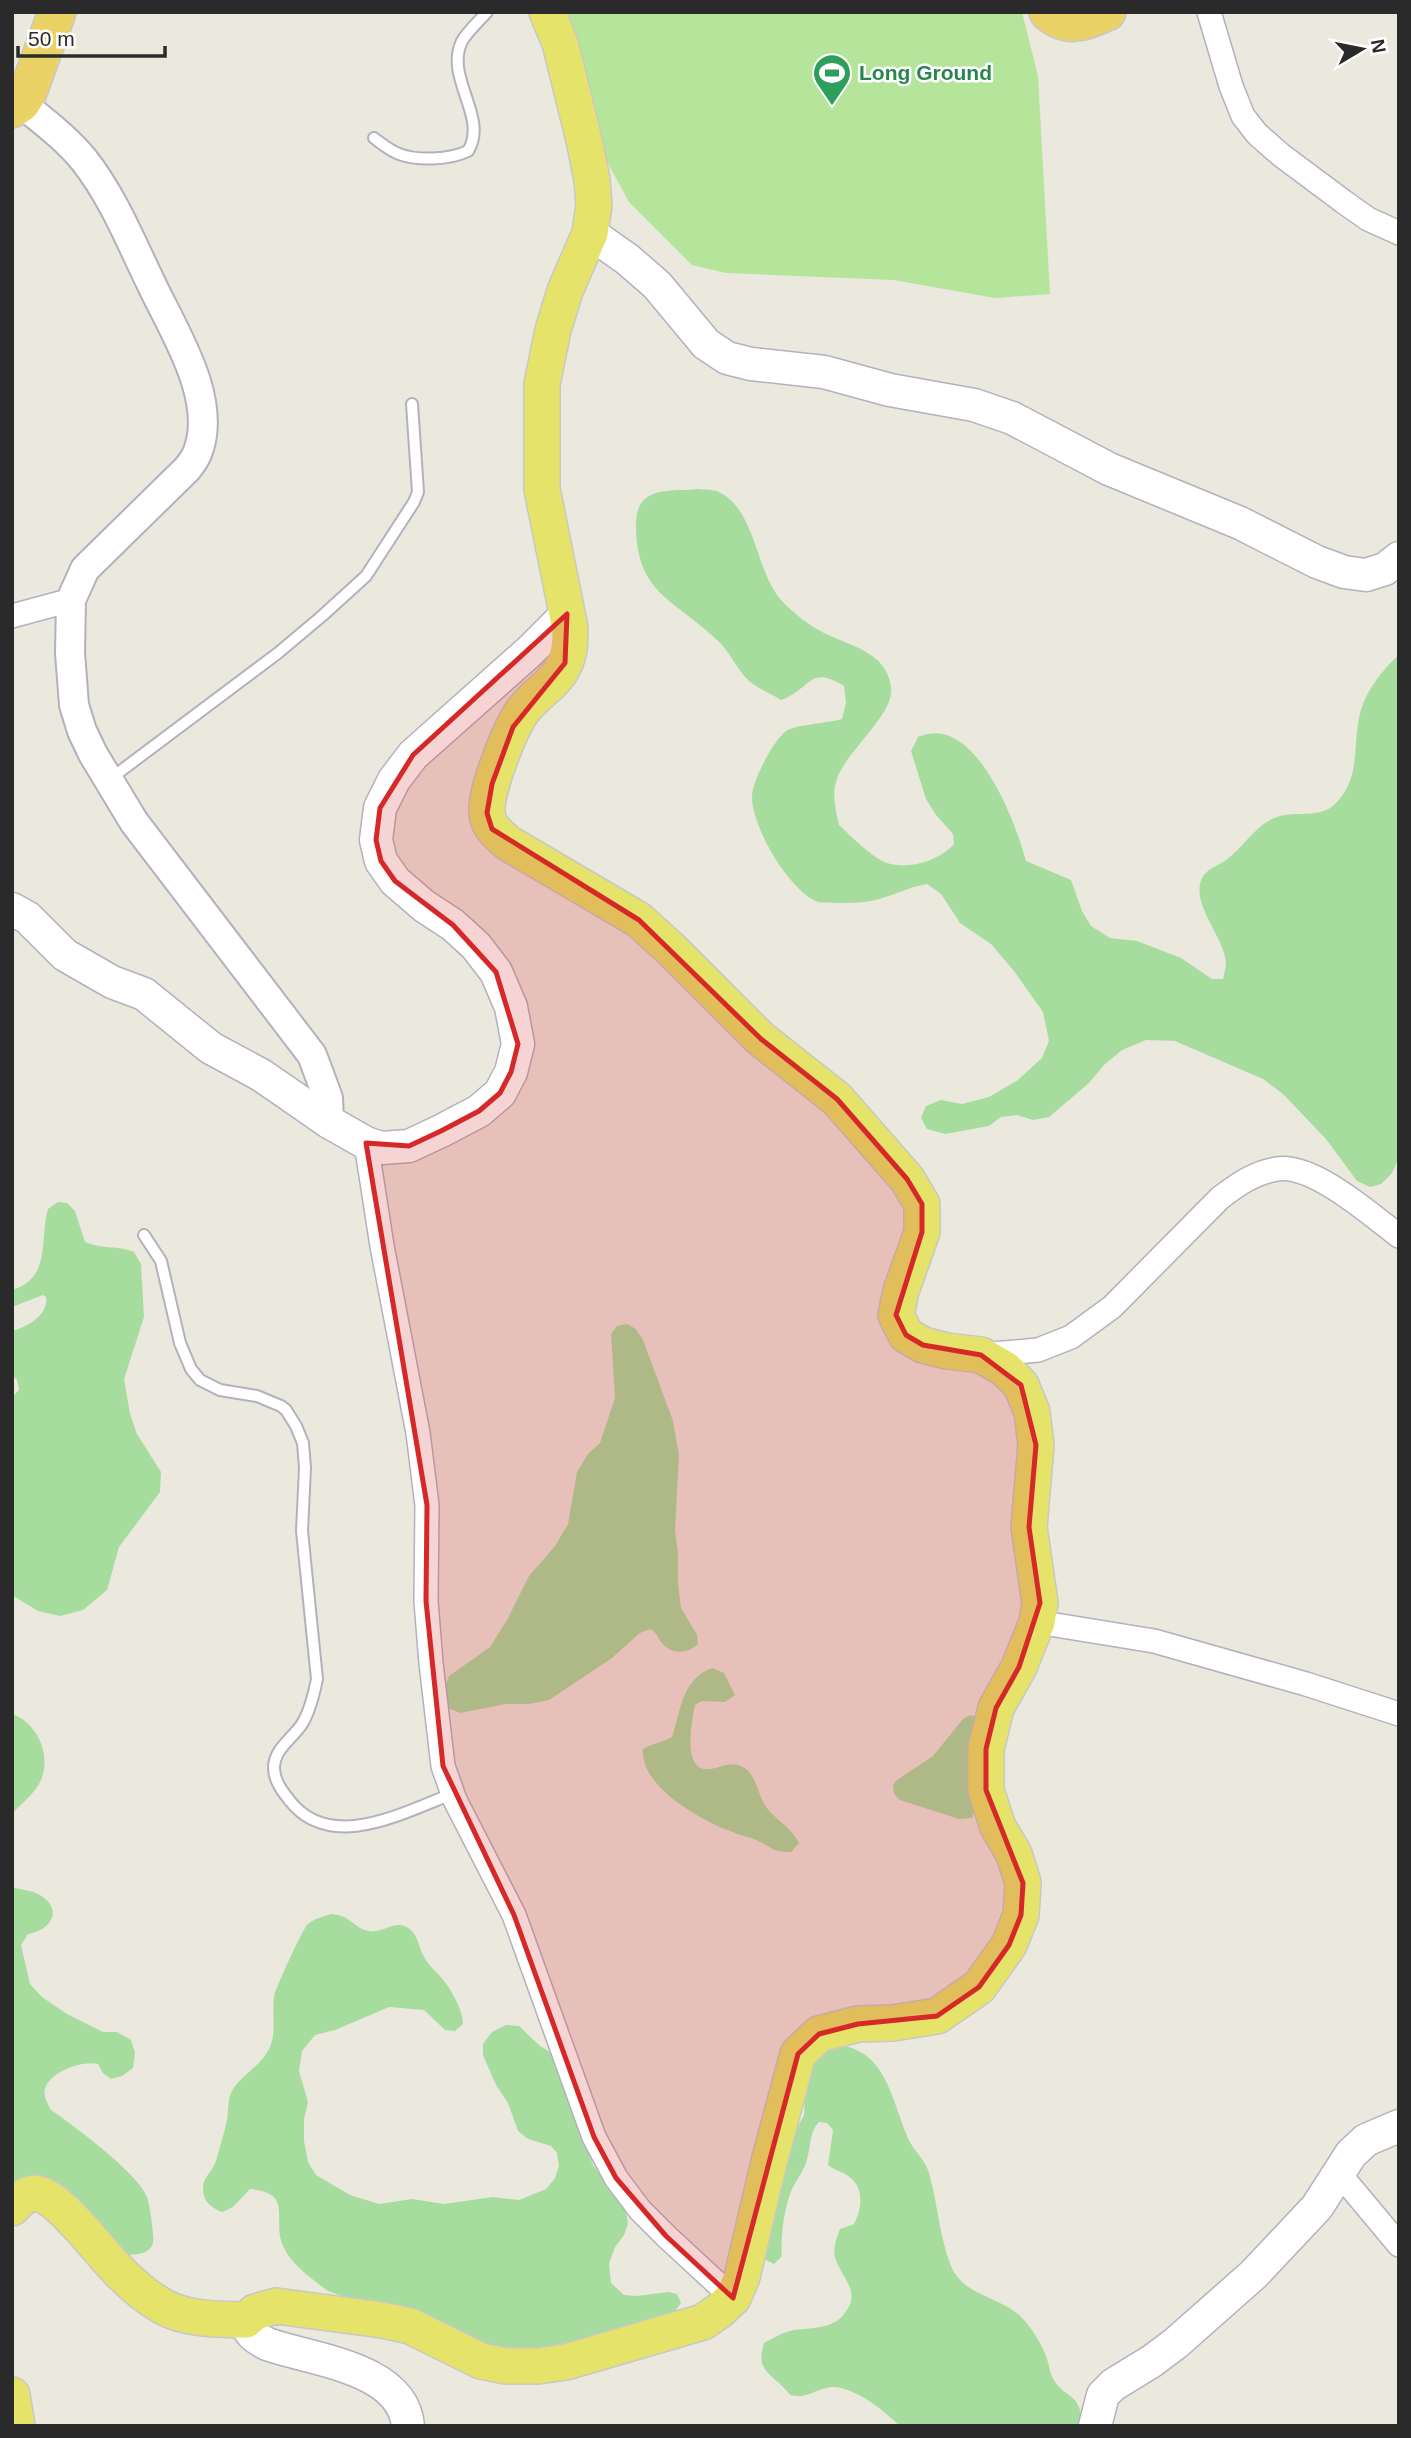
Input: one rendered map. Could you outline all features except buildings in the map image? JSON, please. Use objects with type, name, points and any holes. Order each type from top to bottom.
[{"type":"highway","points":[[17,106],[28,92],[57,12]]},
{"type":"highway","points":[[1048,12],[1056,20],[1072,24],[1107,12]]},
{"type":"main road","points":[[12,2208],[23,2196],[38,2193],[56,2202],[143,2294],[164,2308],[191,2317],[246,2320],[255,2312],[276,2306],[410,2326],[481,2361],[505,2366],[538,2366],[566,2362],[702,2322],[733,2298],[742,2277],[798,2054],[819,2034],[858,2024],[893,2023],[937,2016],[979,1987],[1009,1945],[1021,1916],[1023,1883],[1014,1854],[998,1828],[986,1790],[986,1749],[996,1708],[1018,1667],[1037,1622],[1040,1603],[1030,1527],[1036,1445],[1032,1412],[1021,1385],[1005,1369],[981,1355],[923,1345],[906,1335],[896,1315],[901,1291],[922,1231],[922,1205],[907,1179],[837,1099],[761,1039],[673,950],[639,920],[508,843],[492,829],[487,813],[492,784],[513,727],[524,708],[558,676],[570,648],[567,614],[542,489],[542,384],[553,330],[590,233],[594,205],[593,180],[560,43],[547,12]]},
{"type":"main road","points":[[590,233],[627,259],[657,285],[706,344],[727,358],[751,364],[824,372],[890,390],[974,405],[1012,418],[1109,469],[1240,523],[1317,562],[1344,572],[1366,575],[1385,569],[1399,558]]},
{"type":"main road","points":[[12,909],[37,926],[65,955],[112,982],[144,994],[211,1048],[261,1074],[329,1122],[366,1143],[381,1148],[409,1146],[479,1111],[500,1093],[511,1072],[518,1044],[511,1007],[496,972],[476,946],[395,881],[381,861],[376,839],[380,808],[394,780],[413,755],[530,651],[567,614]]},
{"type":"main road","points":[[1095,2426],[1103,2395],[1113,2385],[1153,2361],[1176,2343],[1254,2274],[1317,2207],[1351,2154],[1366,2140],[1399,2126]]},
{"type":"main road","points":[[246,2320],[247,2330],[267,2344],[367,2375],[394,2394],[407,2412],[408,2426]]},
{"type":"main road","points":[[12,2395],[17,2426]]},
{"type":"street","points":[[1209,12],[1231,86],[1243,116],[1257,134],[1368,219],[1399,233]]},
{"type":"street","points":[[17,106],[58,132],[83,159],[103,187],[124,224],[191,366],[202,415],[202,436],[198,453],[187,469],[85,569],[71,600],[70,653],[74,705],[82,731],[108,781],[134,821],[312,1055],[328,1098],[329,1122]]},
{"type":"street","points":[[12,616],[71,600]]},
{"type":"street","points":[[366,1143],[382,1246],[418,1433],[427,1505],[426,1601],[443,1766],[453,1794],[514,1915],[594,2137],[616,2178],[657,2227],[733,2298]]},
{"type":"street","points":[[981,1355],[1038,1350],[1071,1337],[1112,1307],[1220,1198],[1240,1183],[1280,1168],[1301,1171],[1340,1191],[1399,1237]]},
{"type":"street","points":[[1037,1622],[1154,1641],[1306,1684],[1399,1714]]},
{"type":"street","points":[[1338,2172],[1399,2245]]},
{"type":"lane","points":[[374,138],[402,156],[448,157],[468,151],[473,142],[473,127],[456,62],[463,41],[487,12]]},
{"type":"lane","points":[[108,781],[278,653],[366,576],[418,492],[412,404]]},
{"type":"lane","points":[[144,1235],[161,1261],[170,1311],[191,1369],[200,1380],[220,1390],[273,1401],[286,1410],[303,1443],[305,1468],[302,1531],[317,1679],[301,1726],[284,1743],[276,1756],[276,1779],[297,1810],[322,1824],[338,1828],[358,1826],[453,1794]]},
{"type":"highlighted area","points":[[567,614],[565,663],[513,727],[492,784],[487,813],[492,829],[639,920],[761,1039],[837,1099],[907,1179],[922,1204],[922,1232],[896,1315],[906,1335],[923,1345],[981,1355],[1021,1385],[1036,1445],[1029,1527],[1040,1603],[1019,1667],[996,1708],[986,1749],[986,1790],[1023,1883],[1021,1915],[1009,1945],[979,1987],[937,2016],[858,2024],[819,2034],[798,2054],[733,2298],[666,2236],[616,2178],[594,2137],[514,1915],[443,1766],[426,1601],[427,1505],[366,1143],[409,1146],[441,1131],[479,1111],[500,1093],[511,1072],[518,1044],[496,972],[453,925],[395,881],[381,861],[376,840],[380,808],[413,755]]},
{"type":"green space","points":[[568,12],[1022,12],[1038,76],[1050,294],[995,298],[894,280],[726,273],[692,265],[629,202],[604,156],[564,18]]},
{"type":"green space","points":[[698,489],[719,492],[732,501],[749,527],[773,589],[786,606],[819,630],[875,658],[888,675],[891,687],[885,710],[848,759],[836,782],[834,798],[839,825],[868,851],[895,865],[913,865],[948,850],[954,844],[953,834],[926,799],[911,751],[918,737],[939,734],[957,740],[974,755],[989,775],[1012,821],[1026,861],[1071,880],[1082,911],[1091,926],[1110,938],[1137,941],[1181,958],[1212,979],[1223,979],[1226,963],[1220,942],[1200,898],[1202,878],[1209,870],[1230,857],[1271,819],[1324,811],[1344,794],[1352,773],[1357,729],[1365,700],[1380,675],[1399,655],[1399,1158],[1392,1173],[1381,1184],[1370,1187],[1357,1181],[1326,1139],[1283,1094],[1263,1079],[1175,1041],[1146,1040],[1122,1050],[1049,1117],[1033,1120],[1017,1115],[1001,1117],[989,1126],[945,1134],[927,1129],[921,1118],[926,1106],[941,1100],[962,1104],[989,1097],[1018,1080],[1042,1058],[1049,1041],[1043,1012],[991,944],[960,923],[941,894],[927,884],[871,901],[818,902],[795,885],[774,857],[758,825],[754,810],[752,797],[759,772],[775,743],[786,731],[842,719],[846,703],[844,686],[823,677],[816,678],[781,700],[749,681],[721,644],[672,604],[651,581],[643,567],[638,549],[636,527],[641,504],[655,493]]},
{"type":"green space","points":[[58,1202],[67,1203],[75,1211],[85,1242],[134,1252],[141,1264],[144,1317],[124,1379],[130,1414],[137,1434],[161,1472],[160,1492],[119,1547],[107,1590],[83,1610],[60,1616],[38,1611],[12,1595],[12,1397],[19,1390],[17,1380],[12,1375],[12,1331],[41,1314],[46,1297],[43,1295],[12,1307],[12,1290],[25,1284],[39,1267],[48,1209]]},
{"type":"green space","points":[[627,1324],[636,1329],[643,1340],[673,1421],[679,1455],[675,1531],[678,1583],[681,1608],[697,1635],[698,1644],[684,1651],[674,1651],[665,1646],[650,1629],[640,1633],[612,1658],[549,1700],[529,1704],[506,1704],[460,1713],[446,1707],[443,1693],[449,1676],[490,1647],[529,1576],[555,1546],[568,1524],[577,1472],[588,1454],[600,1443],[615,1398],[611,1334],[617,1326]]},
{"type":"green space","points":[[712,1668],[724,1673],[735,1695],[725,1702],[702,1701],[695,1705],[691,1744],[695,1763],[701,1768],[710,1769],[733,1764],[746,1769],[754,1779],[766,1807],[799,1843],[791,1852],[775,1850],[691,1812],[663,1790],[645,1763],[643,1749],[672,1737],[684,1696],[694,1680]]},
{"type":"green space","points":[[12,1714],[30,1725],[36,1734],[44,1753],[44,1764],[39,1784],[12,1814]]},
{"type":"green space","points":[[970,1715],[978,1717],[976,1805],[972,1818],[959,1819],[900,1800],[894,1794],[893,1785],[897,1780],[933,1756],[963,1719]]},
{"type":"green space","points":[[12,1887],[40,1895],[47,1901],[53,1913],[48,1924],[28,1934],[21,1945],[30,1984],[42,1997],[67,2014],[103,2032],[117,2032],[131,2040],[135,2053],[133,2068],[122,2076],[111,2079],[103,2073],[98,2064],[84,2064],[53,2077],[45,2089],[45,2094],[51,2110],[104,2150],[141,2187],[148,2201],[153,2240],[146,2252],[125,2255],[12,2186]]},
{"type":"green space","points":[[331,1914],[344,1917],[364,1930],[402,1925],[411,1930],[425,1959],[452,1994],[460,2009],[463,2024],[455,2031],[445,2030],[424,2010],[389,2007],[335,2030],[315,2035],[302,2051],[299,2071],[308,2102],[304,2119],[304,2141],[308,2162],[316,2175],[350,2195],[379,2204],[412,2199],[444,2204],[493,2197],[519,2200],[546,2189],[555,2178],[559,2166],[557,2153],[551,2146],[528,2139],[518,2131],[508,2103],[496,2085],[483,2055],[483,2044],[492,2032],[506,2025],[519,2026],[550,2052],[593,2165],[626,2211],[628,2224],[609,2264],[611,2283],[624,2295],[668,2292],[677,2294],[681,2303],[675,2311],[658,2321],[558,2350],[505,2354],[328,2291],[303,2272],[288,2255],[280,2238],[279,2210],[273,2196],[250,2189],[233,2207],[222,2212],[209,2204],[203,2194],[203,2185],[216,2161],[231,2093],[268,2051],[273,2033],[274,1997],[304,1929],[313,1921]]},
{"type":"green space","points":[[827,2046],[848,2047],[862,2053],[881,2073],[910,2142],[928,2169],[951,2266],[965,2284],[1004,2305],[1026,2322],[1043,2349],[1053,2379],[1079,2407],[1082,2426],[900,2426],[870,2401],[843,2389],[829,2387],[802,2396],[791,2395],[765,2369],[762,2359],[764,2343],[790,2331],[834,2323],[844,2314],[851,2299],[849,2286],[836,2260],[834,2248],[840,2229],[854,2224],[859,2212],[860,2198],[853,2181],[846,2174],[828,2165],[833,2130],[827,2123],[819,2122],[816,2126],[806,2163],[789,2197],[783,2226],[782,2256],[774,2264],[766,2260],[762,2248],[784,2153],[804,2115],[805,2095],[813,2058]]},
{"type":"place","name":"Long Ground","points":[[832,107]]}]
